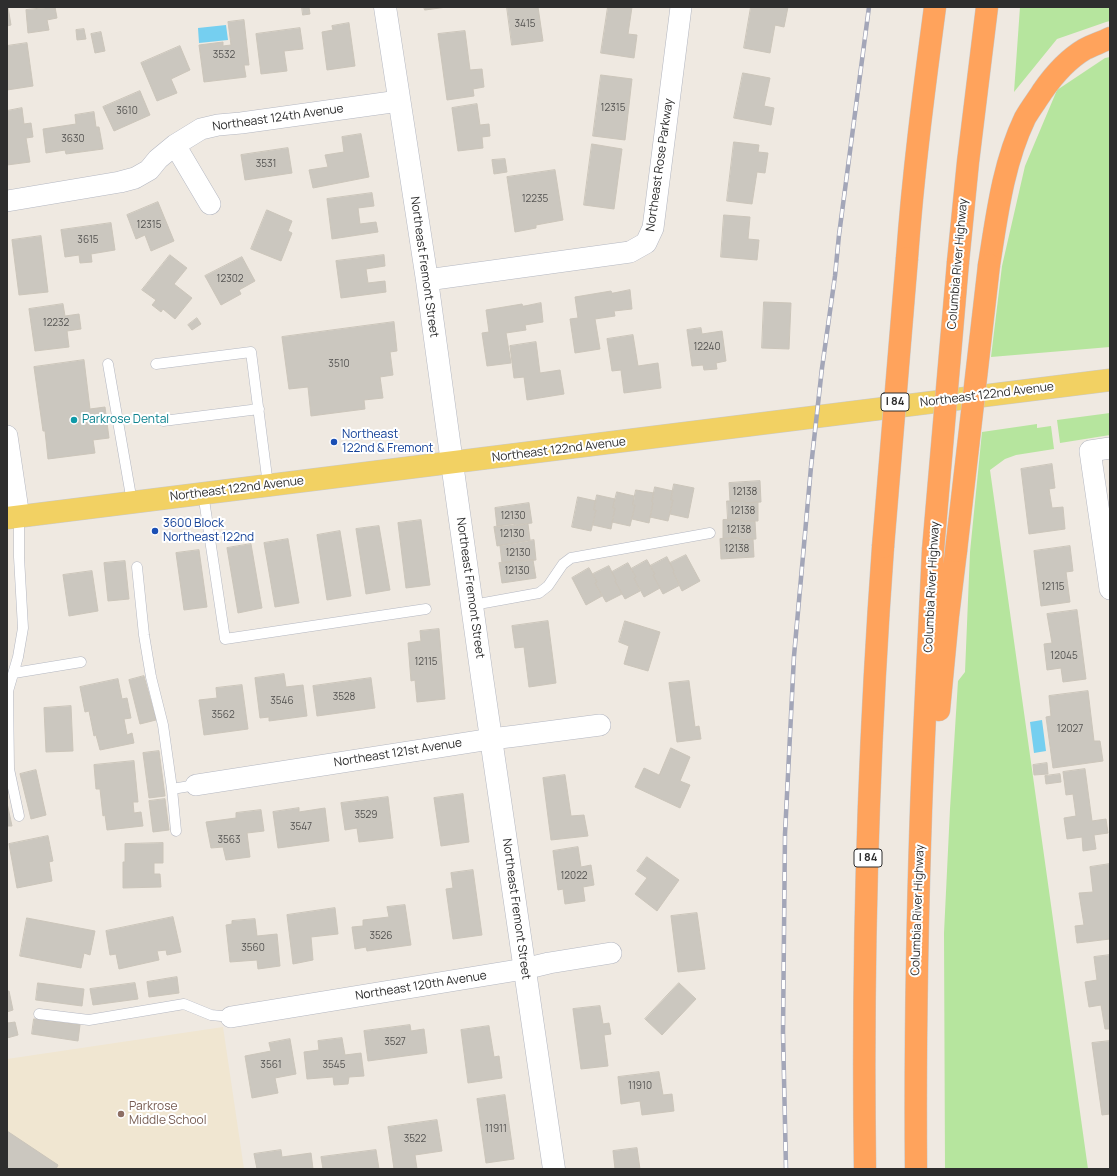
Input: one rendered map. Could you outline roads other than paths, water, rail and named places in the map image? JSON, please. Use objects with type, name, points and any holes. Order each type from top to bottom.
[{"type":"highway","name":"I 84","points":[[865,1169],[864,1008],[869,817],[875,677],[883,547],[910,215],[935,7]]},
{"type":"highway","name":"Columbia River Highway","points":[[916,1169],[917,940],[922,781],[933,550],[962,213],[987,7]]},
{"type":"highway","points":[[917,940],[947,624],[989,265],[1000,194],[1006,168],[1015,141],[1026,116],[1050,80],[1066,64],[1084,50],[1110,38]]},
{"type":"main road","name":"Northeast Fremont Street","points":[[385,7],[400,101],[554,1169]]},
{"type":"main road","name":"Northeast 122nd Avenue","points":[[13,517],[1110,380]]},
{"type":"street","name":"Northeast Rose Parkway","points":[[426,280],[630,252],[646,244],[653,228],[682,7]]},
{"type":"street","name":"Northeast 124th Avenue","points":[[7,201],[120,182],[135,178],[149,170],[175,145],[201,129],[218,125],[400,101]]},
{"type":"street","points":[[175,145],[210,204]]},
{"type":"street","points":[[7,436],[13,517]]},
{"type":"street","points":[[1100,449],[1110,589]]},
{"type":"street","name":"Northeast 121st Avenue","points":[[196,785],[491,739],[600,725]]},
{"type":"street","name":"Northeast 120th Avenue","points":[[231,1017],[524,969],[549,963],[611,953]]},
{"type":"lane","points":[[156,364],[252,352],[268,485]]},
{"type":"lane","points":[[108,364],[132,502]]},
{"type":"lane","points":[[163,421],[259,409]]},
{"type":"lane","points":[[203,493],[224,638],[426,609]]},
{"type":"lane","points":[[13,517],[19,557],[23,628],[18,657],[8,691],[9,769],[19,816]]},
{"type":"lane","points":[[472,605],[539,593],[548,586],[563,564],[571,558],[710,533]]},
{"type":"lane","points":[[136,566],[144,636],[151,677],[163,725],[176,831]]},
{"type":"lane","points":[[14,673],[81,662]]},
{"type":"lane","points":[[172,789],[196,785]]},
{"type":"lane","points":[[39,1014],[89,1020],[184,1004],[211,1015],[231,1017]]},
{"type":"water","points":[[226,25],[228,40],[199,43],[198,28]]},
{"type":"water","points":[[1042,720],[1046,751],[1034,753],[1030,722]]},
{"type":"railway","points":[[786,1169],[783,1032],[785,834],[794,656],[811,467],[822,368],[869,7]]},
{"type":"place","name":"Parkrose Dental","points":[[74,420]]},
{"type":"place","name":"Northeast 122nd & Fremont","points":[[334,442]]},
{"type":"place","name":"3600 Block Northeast 122nd","points":[[155,531]]},
{"type":"place","name":"Parkrose Middle School","points":[[121,1114]]}]
